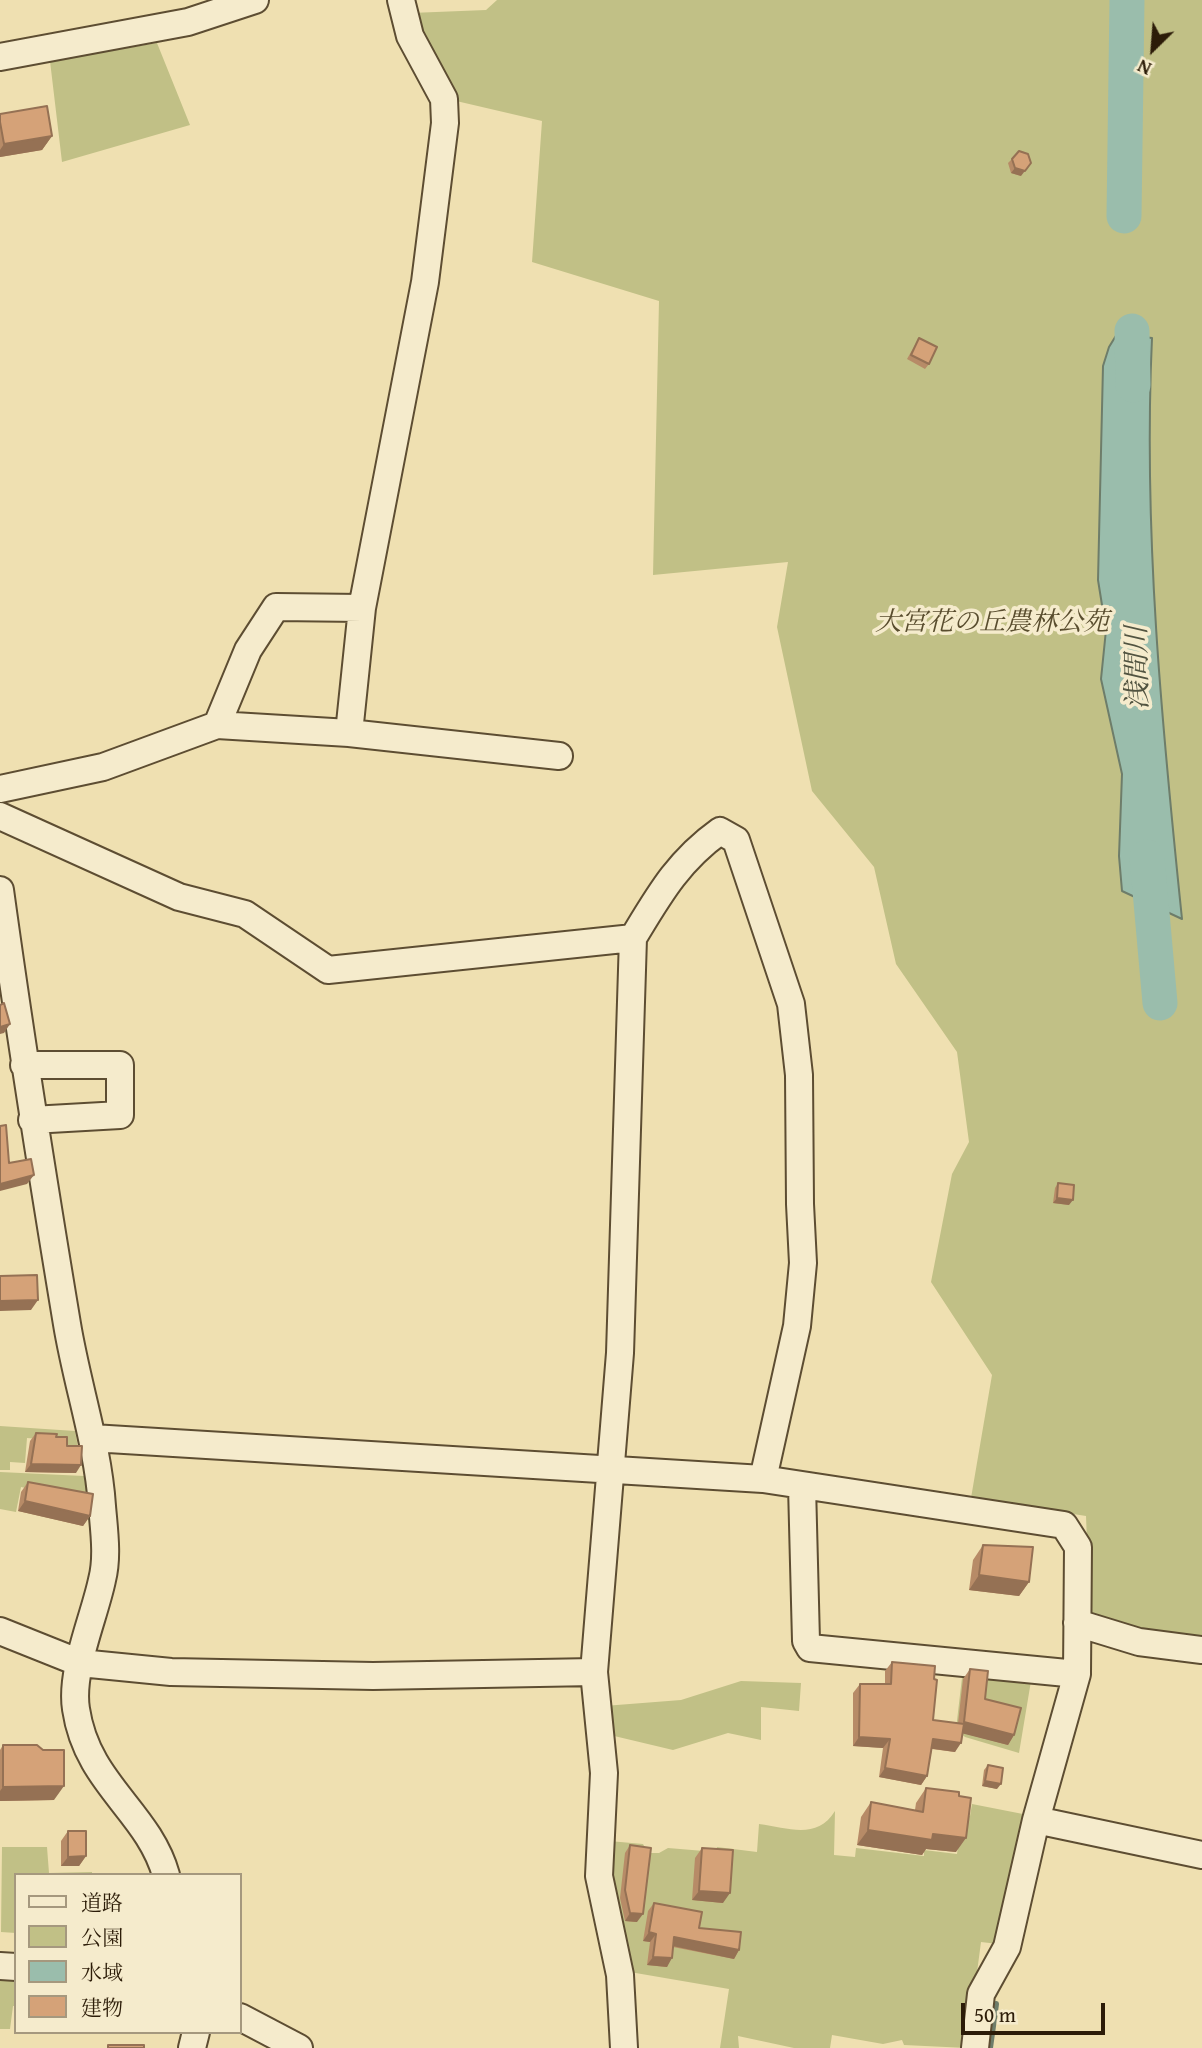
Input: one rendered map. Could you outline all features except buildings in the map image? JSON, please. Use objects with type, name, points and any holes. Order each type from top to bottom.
[{"type":"street","points":[[0,57],[188,22],[255,0]]},
{"type":"street","points":[[349,733],[362,608],[425,282],[445,123],[444,99],[410,36],[401,0]]},
{"type":"street","points":[[217,725],[248,650],[276,607],[362,608]]},
{"type":"street","points":[[0,789],[103,767],[217,725],[349,733],[559,755]]},
{"type":"street","points":[[0,816],[180,897],[245,914],[328,970],[633,938]]},
{"type":"street","points":[[624,2048],[620,1975],[599,1876],[604,1773],[594,1672],[620,1353],[633,938],[669,877],[702,844],[720,831],[736,840],[791,1004],[799,1075],[803,1263],[797,1326],[763,1479]]},
{"type":"street","points":[[0,890],[32,1120],[102,1503],[103,1577],[80,1662],[75,1706],[89,1756],[101,1777],[143,1829],[165,1873]]},
{"type":"street","points":[[24,1065],[120,1065],[120,1115],[32,1120]]},
{"type":"street","points":[[92,1438],[763,1479],[1064,1525],[1078,1547],[1077,1674],[1036,1820],[1007,1947],[981,1994],[975,2048]]},
{"type":"street","points":[[802,1486],[806,1641],[810,1648],[1077,1674]]},
{"type":"street","points":[[1077,1623],[1139,1642],[1202,1650]]},
{"type":"street","points":[[0,1631],[80,1662],[237,1675],[594,1672]]},
{"type":"street","points":[[1036,1820],[1202,1855]]},
{"type":"street","points":[[242,2018],[299,2048]]},
{"type":"green space","name":"大宮花の丘農林公苑","points":[[497,0],[1202,0],[1202,1642],[1090,1618],[1086,1516],[971,1498],[992,1375],[931,1282],[952,1174],[969,1142],[957,1052],[896,964],[874,867],[812,791],[777,627],[788,562],[653,575],[659,301],[532,262],[542,121],[452,100],[411,13],[486,10]]},
{"type":"green space","points":[[157,43],[190,125],[62,162],[50,61]]},
{"type":"green space","points":[[0,1426],[75,1431],[79,1453],[63,1452],[63,1441],[27,1438],[25,1463],[10,1462],[10,1470],[0,1470]]},
{"type":"green space","points":[[0,1472],[84,1476],[88,1502],[21,1487],[16,1512],[0,1509]]},
{"type":"green space","points":[[963,1669],[1032,1675],[1019,1753],[965,1737],[956,1729]]},
{"type":"green space","points":[[741,1681],[801,1683],[799,1711],[761,1707],[761,1740],[728,1733],[673,1750],[610,1735],[604,1706],[681,1700]]},
{"type":"green space","points":[[972,1804],[1028,1815],[998,1944],[981,1942],[967,2048],[904,2045],[902,2040],[883,2044],[832,2035],[830,2048],[794,2048],[738,2036],[739,2048],[720,2048],[729,1989],[624,1971],[605,1876],[609,1841],[643,1844],[648,1853],[659,1853],[668,1848],[716,1852],[717,1847],[757,1852],[759,1824],[811,1829],[828,1820],[835,1811],[834,1855],[855,1857],[856,1848],[924,1856],[924,1850],[957,1854],[962,1815],[970,1816]]},
{"type":"green space","points":[[2,1847],[47,1847],[49,1873],[14,1873],[14,1933],[1,1932]]},
{"type":"green space","points":[[0,1975],[14,1975],[14,2006],[10,2029],[0,2029]]},
{"type":"water","points":[[1117,334],[1152,338],[1152,556],[1161,702],[1182,919],[1122,891],[1119,856],[1122,774],[1101,679],[1106,630],[1098,580],[1103,366],[1109,347]]},
{"type":"waterway","name":"浅間川","points":[[1124,216],[1127,0]]},
{"type":"waterway","name":"浅間川","points":[[1132,331],[1133,385]]},
{"type":"waterway","name":"浅間川","points":[[1147,857],[1160,1003]]},
{"type":"waterway","points":[[990,2048],[996,2004]]}]
